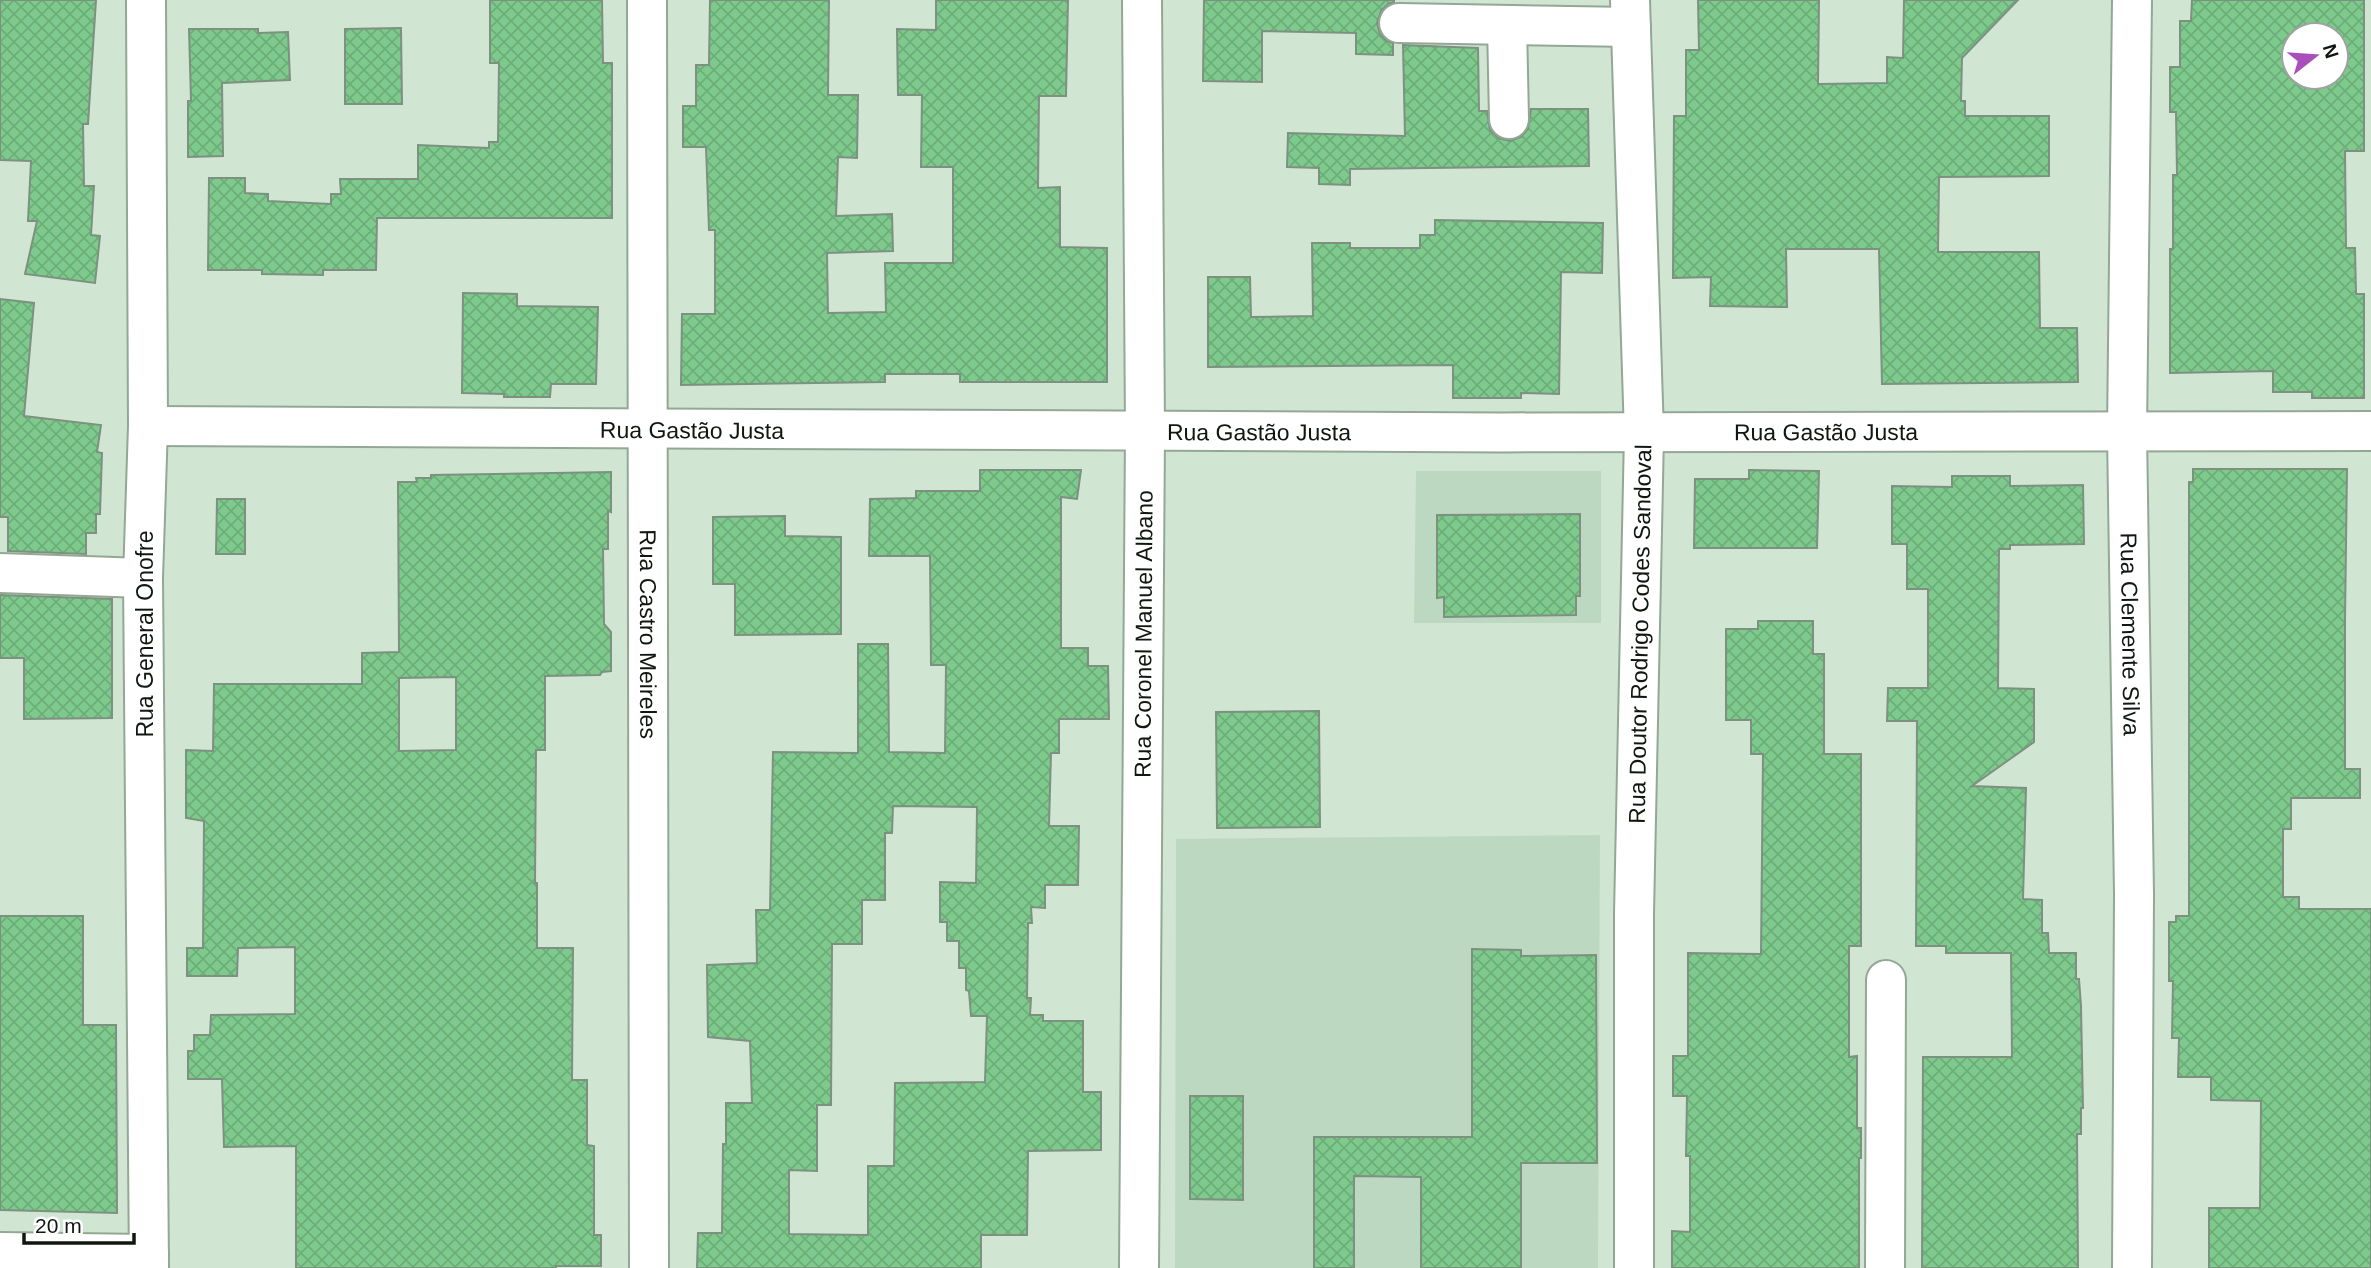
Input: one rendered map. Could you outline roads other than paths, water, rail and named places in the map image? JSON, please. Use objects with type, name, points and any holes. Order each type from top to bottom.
[{"type":"street","name":"Rua General Onofre","points":[[146,0],[148,426],[143,578],[149,1261]]},
{"type":"street","name":"Rua Castro Meireles","points":[[647,0],[649,1268]]},
{"type":"street","name":"Rua Coronel Manuel Albano","points":[[1139,1268],[1145,431],[1142,0]]},
{"type":"street","name":"Rua Clemente Silva","points":[[2132,0],[2127,432],[2134,894],[2132,1268]]},
{"type":"street","points":[[1399,23],[1507,25],[1630,14]]},
{"type":"street","name":"Rua Doutor Rodrigo Codes Sandoval","points":[[1630,14],[1644,434],[1634,914],[1634,1268]]},
{"type":"street","points":[[1507,25],[1509,119]]},
{"type":"street","name":"Rua Gastão Justa","points":[[148,426],[647,431],[1644,434],[2371,431]]},
{"type":"street","points":[[0,573],[143,578]]},
{"type":"street","points":[[1885,1268],[1886,980]]},
{"type":"street","points":[[0,1252],[149,1261]]}]
